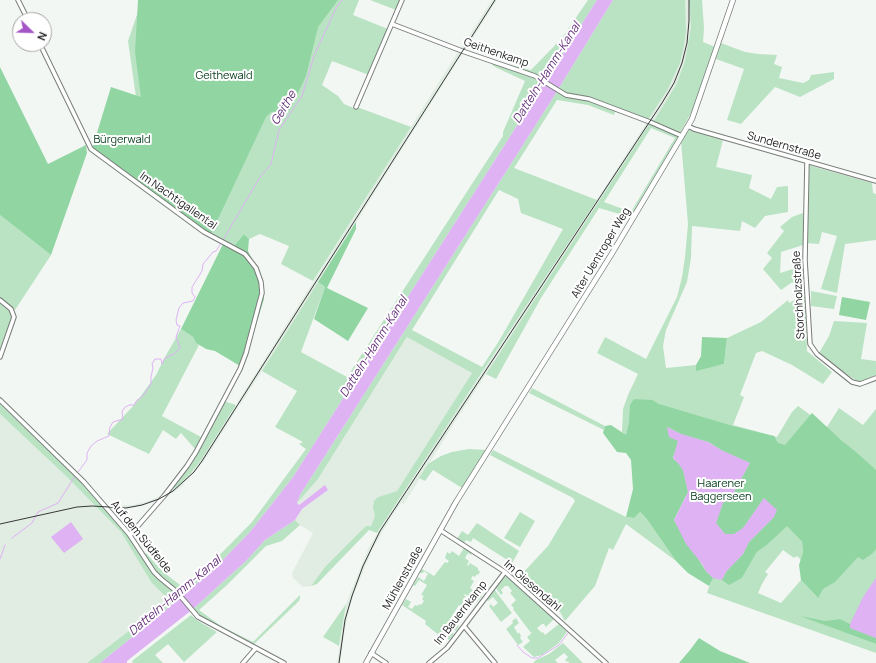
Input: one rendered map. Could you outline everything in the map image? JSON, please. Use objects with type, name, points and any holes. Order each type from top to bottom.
[{"type":"street","points":[[18,0],[24,12]]},
{"type":"street","points":[[356,107],[402,0]]},
{"type":"street","name":"Alter Uentroper Weg","points":[[456,502],[611,255],[688,126],[697,107],[733,0]]},
{"type":"street","name":"Geithenkamp","points":[[392,24],[476,56],[535,76],[569,96],[589,99],[682,136]]},
{"type":"street","name":"Im Nachtigallental","points":[[44,52],[91,149],[204,232],[245,254],[256,268],[261,282],[262,293],[246,353],[240,369],[187,466],[130,536]]},
{"type":"street","name":"Sundernstraße","points":[[688,126],[876,181]]},
{"type":"street","name":"Storchholzstraße","points":[[807,162],[805,260],[810,344],[817,354],[852,382],[860,384],[876,378]]},
{"type":"street","points":[[0,300],[11,309],[14,317],[0,357]]},
{"type":"street","name":"Auf dem Südfelde","points":[[0,400],[84,482],[130,536],[154,572],[177,592],[198,618],[284,663]]},
{"type":"street","name":"Mühlenstraße","points":[[366,663],[456,502]]},
{"type":"street","name":"Im Giesendahl","points":[[440,530],[505,572],[606,663]]},
{"type":"street","name":"Im Bauernkamp","points":[[429,663],[447,648],[505,572]]},
{"type":"street","points":[[464,626],[495,663]]},
{"type":"street","points":[[243,663],[256,648]]},
{"type":"street","points":[[371,653],[386,663]]},
{"type":"shaded area","points":[[492,0],[497,0],[464,52],[460,50]]},
{"type":"shaded area","points":[[597,0],[613,0],[551,101],[300,495],[297,503],[299,505],[325,485],[328,490],[302,509],[295,520],[265,540],[246,561],[193,609],[127,661],[127,663],[100,663],[146,626],[149,620],[162,613],[215,568],[250,532],[293,477]]},
{"type":"shaded area","points":[[685,0],[689,0],[691,27],[685,61],[676,85],[653,122],[648,120],[668,89],[680,63],[684,46]]},
{"type":"shaded area","points":[[458,52],[462,54],[240,405],[237,403]]},
{"type":"shaded area","points":[[647,122],[650,123],[458,417],[404,504],[401,503],[373,548],[350,606],[340,663],[337,663],[346,604],[369,547],[447,425]]},
{"type":"shaded area","points":[[408,336],[472,373],[397,491],[378,497],[373,508],[375,516],[371,526],[325,567],[311,586],[303,587],[293,578],[292,573],[313,533],[295,520],[302,509],[328,490],[325,486],[298,505],[297,503],[318,479]]},
{"type":"shaded area","points":[[236,405],[238,407],[204,461],[181,487],[168,496],[142,506],[124,509],[109,509],[106,506],[133,505],[146,502],[167,493],[178,486],[201,460]]},
{"type":"shaded area","points":[[0,414],[67,477],[121,532],[151,582],[169,600],[87,663],[0,663]]},
{"type":"shaded area","points":[[667,427],[681,434],[708,442],[721,450],[750,463],[734,492],[723,503],[716,523],[725,534],[734,534],[743,528],[764,498],[777,510],[774,517],[749,542],[743,554],[726,572],[722,580],[713,578],[706,571],[686,544],[674,520],[688,492],[683,470],[673,458],[678,441],[669,437]]},
{"type":"shaded area","points":[[71,522],[83,539],[64,553],[51,537]]},
{"type":"shaded area","points":[[876,578],[876,638],[850,628],[850,624],[863,597]]},
{"type":"green space","name":"Geithewald","points":[[138,0],[338,0],[318,27],[306,76],[290,110],[271,112],[266,117],[210,236],[92,149],[111,87],[141,97],[135,52]]},
{"type":"green space","points":[[142,0],[359,0],[353,15],[388,29],[369,75],[332,61],[322,85],[338,96],[344,104],[356,109],[357,107],[411,127],[313,281],[281,264],[289,246],[260,234],[249,239],[244,234],[234,246],[210,236],[136,97],[128,41]]},
{"type":"green space","points":[[370,0],[400,0],[396,10]]},
{"type":"green space","points":[[588,0],[597,0],[293,477],[250,532],[215,568],[162,613],[149,620],[146,626],[100,663],[87,663],[169,600],[151,582],[121,532],[67,477],[0,414],[0,402],[83,482],[125,532],[142,558],[146,553],[163,572],[184,588],[200,575],[252,522],[306,449],[299,444],[303,442],[275,427],[297,391],[262,371],[318,282],[325,287],[301,352],[347,377],[503,136],[503,132],[525,81],[495,67],[492,65],[494,61],[531,70],[562,38]]},
{"type":"green space","points":[[613,0],[685,0],[686,31],[680,63],[668,89],[648,120],[616,109],[614,115],[588,105],[557,100],[514,168],[597,200],[377,533],[369,530],[317,584],[311,586],[325,567],[366,526],[371,526],[375,516],[373,508],[374,501],[378,497],[397,491],[472,373],[407,337],[318,479],[297,503],[300,495],[551,101]],"holes":[[[499,190],[518,199],[521,213],[563,229],[499,341],[482,367],[412,330]]]},
{"type":"green space","points":[[689,0],[702,0],[704,28],[703,42],[715,47],[695,106],[680,133],[653,122],[676,85],[685,61],[691,27]]},
{"type":"green space","points":[[721,43],[745,52],[777,55],[774,64],[782,67],[779,78],[803,83],[809,80],[811,75],[834,72],[834,79],[800,97],[775,87],[741,124],[727,120],[744,69],[716,59]]},
{"type":"green space","points":[[0,67],[48,164],[86,145],[87,153],[51,255],[0,215]]},
{"type":"green space","points":[[650,123],[679,136],[630,217],[599,208],[541,298],[496,379],[486,374]],"holes":[[[651,128],[675,138],[631,212],[604,202]]]},
{"type":"green space","points":[[690,130],[723,140],[716,167],[752,175],[749,188],[771,199],[777,187],[788,186],[788,212],[765,216],[755,228],[742,221],[740,231],[692,226],[691,258],[687,282],[666,330],[663,346],[666,368],[696,365],[696,370],[724,364],[727,338],[761,322],[788,300],[789,303],[805,294],[807,351],[832,372],[823,384],[792,365],[762,351],[756,353],[740,395],[744,397],[733,425],[777,437],[792,412],[798,406],[827,427],[839,408],[863,425],[876,409],[876,641],[804,617],[876,644],[876,653],[707,593],[711,581],[659,404],[653,400],[629,422],[626,436],[622,432],[623,409],[638,374],[597,353],[605,337],[646,359],[677,297],[682,277],[688,224],[681,141],[687,131]],"holes":[[[788,527],[811,549],[817,597],[801,580],[781,603],[758,593],[768,574],[765,572],[783,550],[794,558],[797,556],[801,560],[803,552],[802,542]],[[783,529],[767,545],[757,552],[742,578],[729,584],[772,531]]]},
{"type":"green space","points":[[808,165],[872,183],[873,193],[876,194],[876,240],[845,244],[837,293],[821,289],[837,236],[822,232],[819,244],[807,243]]},
{"type":"green space","points":[[803,213],[803,245],[781,252],[780,273],[803,266],[804,282],[791,283],[781,290],[763,269],[772,258],[767,253],[784,231],[780,227],[792,217]]},
{"type":"green space","points":[[0,215],[51,255],[15,310],[0,297]]},
{"type":"green space","points":[[356,222],[356,229],[327,288],[368,308],[348,341],[314,319],[325,287],[318,282]]},
{"type":"green space","points":[[244,234],[249,239],[248,251],[261,276],[264,299],[254,331],[251,334],[240,366],[215,351],[206,349],[196,343],[193,337],[181,329],[224,242],[234,246]]},
{"type":"green space","points":[[811,291],[837,296],[834,309],[811,306]]},
{"type":"green space","points":[[842,297],[870,302],[866,320],[839,315]]},
{"type":"green space","points":[[0,303],[11,313],[12,318],[0,349]]},
{"type":"green space","points":[[834,321],[867,323],[861,359],[876,361],[876,375],[860,382],[857,381],[831,364],[819,353],[829,336]]},
{"type":"green space","points":[[181,329],[193,337],[199,345],[162,416],[201,437],[195,449],[181,433],[176,439],[163,430],[149,454],[107,434],[135,404],[156,375]]},
{"type":"green space","points":[[702,337],[727,338],[724,364],[696,371],[696,365],[701,356]]},
{"type":"green space","points":[[532,388],[605,426],[604,430],[529,393]]},
{"type":"green space","name":"Haarener Baggerseen","points":[[634,399],[653,400],[659,404],[733,426],[774,436],[778,443],[785,445],[812,413],[876,470],[876,549],[863,560],[858,557],[835,582],[823,589],[818,598],[801,580],[799,565],[803,552],[802,542],[787,526],[767,545],[757,552],[742,578],[729,585],[722,580],[726,572],[743,554],[749,542],[774,517],[764,498],[743,528],[734,534],[725,534],[716,523],[723,503],[734,492],[750,463],[721,450],[709,442],[681,434],[668,427],[678,441],[673,458],[683,470],[688,492],[674,520],[706,571],[713,578],[709,586],[688,573],[676,561],[646,518],[640,512],[634,518],[626,517],[633,489],[631,460],[626,453],[617,452],[603,433],[605,426],[611,425],[626,435],[629,422],[630,405]]},
{"type":"green space","points":[[224,401],[236,405],[191,473],[178,486],[167,493],[188,466]]},
{"type":"green space","points":[[469,449],[487,450],[462,488],[433,470],[425,481],[419,478],[428,464],[441,456],[452,452]]},
{"type":"green space","points":[[493,450],[626,517],[634,518],[640,512],[646,518],[676,561],[626,524],[613,550],[609,548],[595,586],[565,621],[560,612],[520,576],[548,546],[575,501],[573,498],[490,455]]},
{"type":"green space","points":[[520,512],[535,521],[520,547],[504,538]]},
{"type":"green space","points":[[295,520],[300,525],[282,541],[266,546],[227,585],[199,610],[221,626],[253,642],[300,595],[299,601],[253,645],[200,618],[193,609],[246,561],[265,540]]},
{"type":"green space","points":[[477,523],[519,551],[512,563],[473,538],[471,542],[466,540],[464,543],[457,539],[462,531],[468,535]]},
{"type":"green space","points":[[464,548],[472,553],[471,555],[468,553],[465,558],[469,561],[467,565],[468,566],[470,563],[478,568],[480,572],[475,577],[472,577],[471,579],[474,581],[470,588],[482,596],[477,602],[474,600],[477,595],[472,591],[468,596],[465,594],[464,595],[466,597],[461,606],[459,605],[450,619],[459,626],[456,631],[453,629],[455,625],[451,622],[447,627],[444,624],[442,625],[454,634],[449,640],[446,637],[449,632],[445,630],[440,636],[425,624],[426,621],[402,605],[406,599],[411,602],[408,607],[412,609],[415,605],[421,605],[424,601],[422,599],[424,596],[421,595],[427,585],[419,580],[415,586],[413,585],[418,577],[424,581],[428,574],[424,571],[423,573],[419,573],[422,569],[434,576],[445,562],[447,563],[449,561],[445,558],[447,552],[450,554],[452,551],[459,556]]},
{"type":"green space","points":[[503,577],[508,578],[554,619],[546,627],[542,624],[537,628],[542,633],[543,632],[545,635],[559,624],[567,632],[558,644],[542,655],[534,657],[523,647],[530,641],[527,637],[533,632],[531,633],[513,609],[514,608],[511,605],[516,600],[510,593],[512,591],[508,586],[505,586],[501,590],[503,593],[501,595],[495,587]]},
{"type":"green space","points":[[494,589],[512,613],[501,622],[489,606],[491,604],[493,607],[498,603],[493,597],[488,601],[486,599]]},
{"type":"green space","points":[[346,604],[339,646],[323,637]]},
{"type":"green space","points":[[191,615],[217,632],[184,662],[168,644],[155,655],[163,663],[133,663],[132,661]]},
{"type":"green space","points":[[800,616],[825,621],[840,619],[850,624],[850,628],[876,638],[876,644]]},
{"type":"green space","points":[[516,618],[519,623],[514,627],[518,634],[519,632],[521,636],[520,638],[523,642],[518,645],[506,629]]},
{"type":"green space","points":[[699,638],[720,651],[750,663],[679,663]]},
{"type":"green space","points":[[563,643],[583,663],[567,662],[565,660],[568,657],[564,653],[555,660],[558,663],[533,663],[549,654]]},
{"type":"waterway","name":"Geithe","points":[[223,240],[260,177],[271,164],[279,130],[302,96],[314,56],[336,8],[342,0]]},
{"type":"waterway","name":"Geithe","points":[[78,472],[87,460],[87,453],[91,446],[97,441],[109,436],[110,427],[113,422],[123,419],[122,412],[124,408],[129,405],[134,405],[137,400],[143,396],[151,384],[152,364],[155,359],[161,359],[162,364],[165,358],[174,354],[179,349],[180,347],[176,337],[180,326],[177,325],[176,320],[179,308],[183,303],[193,301],[195,297],[192,293],[192,287],[202,271],[203,264],[213,252],[216,251],[221,243]]},
{"type":"waterway","name":"Geithe","points":[[12,538],[32,523],[38,512],[58,503],[75,476]]},
{"type":"waterway","name":"Geithe","points":[[0,559],[5,545]]},
{"type":"waterway","points":[[517,645],[523,652],[532,658],[538,658],[559,645],[568,633]]},
{"type":"railway","points":[[0,524],[77,507],[92,506],[126,508],[142,505],[159,499],[173,491],[194,472],[495,0]]},
{"type":"railway","points":[[339,663],[345,620],[352,596],[363,566],[380,531],[674,83],[682,63],[687,43],[689,0]]},
{"type":"water label","name":"Datteln-Hamm-Kanal","points":[[547,73]]},
{"type":"water label","name":"Datteln-Hamm-Kanal","points":[[374,347]]},
{"type":"water label","name":"Datteln-Hamm-Kanal","points":[[175,596]]},
{"type":"park label","name":"Bürgerwald","points":[[122,140]]}]
